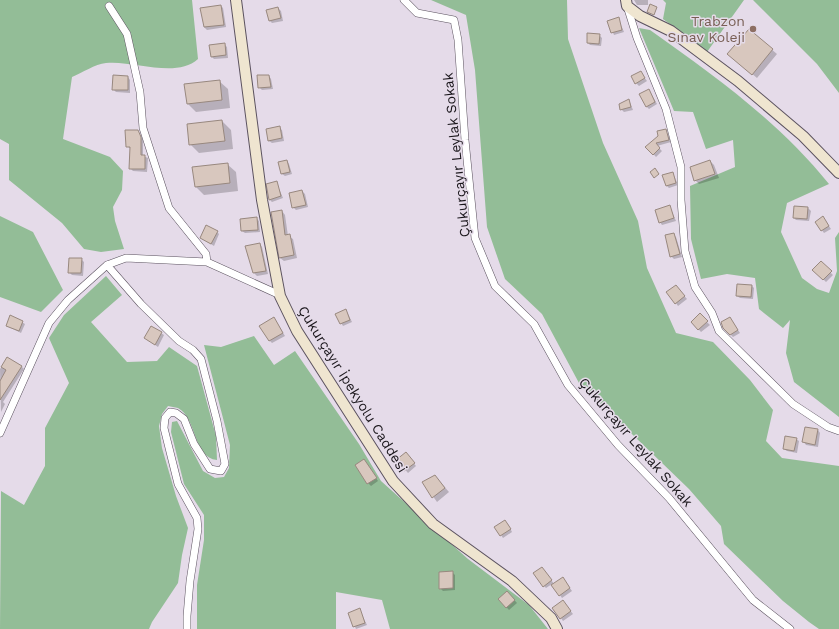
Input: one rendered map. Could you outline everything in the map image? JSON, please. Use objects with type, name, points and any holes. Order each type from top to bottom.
[{"type":"street","name":"Çukurçayır İpekyolu Caddesi","points":[[236,0],[262,200],[280,295],[297,331],[393,481],[433,524],[512,581],[551,618],[557,629]]},
{"type":"street","name":"Çukurçayır Leylak Sokak","points":[[404,0],[417,13],[454,20],[458,40],[465,140],[476,238],[495,286],[534,324],[568,384],[618,445],[669,498],[753,600],[790,629]]},
{"type":"street","points":[[627,3],[640,16],[671,31],[738,81],[803,136],[839,173]]},
{"type":"street","points":[[627,3],[637,38],[666,109],[681,167],[681,200],[685,251],[695,287],[712,313],[719,331],[793,404],[828,427],[839,431]]},
{"type":"street","points":[[109,6],[127,34],[140,92],[143,128],[169,208],[206,254],[206,262]]},
{"type":"street","points":[[0,432],[49,324],[68,300],[107,265],[126,258],[206,262],[280,295]]},
{"type":"street","points":[[107,265],[141,304],[179,341],[193,350],[201,359],[217,422],[225,464],[221,471],[210,469],[194,444],[184,419],[176,413],[170,412],[164,423],[178,484],[197,518],[198,529],[186,616],[188,629]]},
{"type":"green space","points":[[0,0],[192,0],[198,59],[189,65],[178,68],[166,68],[106,63],[93,67],[72,77],[63,139],[110,157],[123,171],[122,190],[113,207],[115,221],[124,249],[101,252],[84,249],[62,223],[9,180],[9,144],[0,139]]},
{"type":"green space","points":[[431,0],[567,0],[568,39],[603,143],[638,221],[647,268],[676,333],[713,342],[750,380],[773,410],[766,441],[782,458],[839,466],[839,629],[819,629],[809,622],[783,601],[724,544],[721,526],[689,489],[579,383],[542,314],[505,279],[487,227],[475,70],[466,15]]},
{"type":"green space","points":[[663,0],[744,0],[707,52],[663,19],[666,3]]},
{"type":"green space","points":[[753,0],[839,0],[839,93],[817,64]]},
{"type":"green space","points":[[639,28],[650,30],[745,101],[789,140],[810,161],[829,184],[787,203],[781,232],[802,278],[817,289],[829,293],[837,271],[835,238],[839,232],[839,417],[794,382],[786,353],[790,320],[783,328],[759,309],[755,278],[727,274],[701,279],[691,239],[690,186],[735,167],[733,140],[706,149],[693,112],[674,111]]},
{"type":"green space","points":[[0,216],[33,232],[63,290],[41,312],[0,297]]},
{"type":"green space","points":[[106,276],[122,295],[91,322],[127,362],[157,361],[169,347],[197,366],[216,436],[217,460],[209,458],[203,452],[189,420],[184,413],[178,408],[168,406],[162,414],[159,426],[162,448],[176,496],[188,528],[178,583],[149,629],[0,629],[1,491],[24,505],[45,466],[45,428],[69,383],[49,338],[64,315]]},
{"type":"green space","points":[[254,336],[274,365],[295,351],[359,444],[381,481],[468,559],[529,605],[548,629],[390,629],[382,600],[336,592],[336,629],[197,629],[197,585],[204,540],[204,515],[184,484],[171,432],[172,422],[177,421],[203,471],[215,478],[224,477],[229,468],[230,445],[204,345],[221,347]]},
{"type":"building","points":[[650,4],[657,7],[654,15],[647,12]]},
{"type":"building","points":[[221,5],[224,25],[204,27],[200,8]]},
{"type":"building","points":[[278,7],[281,18],[269,21],[266,10]]},
{"type":"building","points":[[619,17],[622,30],[611,33],[607,21]]},
{"type":"building","points":[[749,29],[773,49],[752,75],[727,54]]},
{"type":"building","points":[[587,33],[600,34],[599,44],[587,43]]},
{"type":"building","points":[[225,43],[226,55],[211,57],[209,45]]},
{"type":"building","points":[[641,71],[645,78],[635,84],[631,76]]},
{"type":"building","points":[[113,75],[128,76],[128,90],[112,90]]},
{"type":"building","points":[[257,75],[269,75],[271,87],[258,88]]},
{"type":"building","points":[[220,80],[222,100],[187,104],[184,84]]},
{"type":"building","points":[[649,89],[655,102],[646,107],[639,94]]},
{"type":"building","points":[[629,99],[631,107],[620,110],[619,104]]},
{"type":"building","points":[[222,120],[225,141],[189,145],[187,124]]},
{"type":"building","points":[[280,126],[282,138],[268,141],[266,129]]},
{"type":"building","points":[[666,129],[669,140],[656,143],[660,148],[653,155],[645,147],[658,136],[657,131]]},
{"type":"building","points":[[125,130],[138,130],[141,137],[141,155],[145,155],[145,169],[129,169],[130,147],[126,147]]},
{"type":"building","points":[[287,160],[290,172],[281,174],[278,162]]},
{"type":"building","points":[[710,160],[715,174],[694,181],[690,167]]},
{"type":"building","points":[[228,163],[230,183],[195,187],[192,167]]},
{"type":"building","points":[[655,168],[659,174],[654,178],[650,172]]},
{"type":"building","points":[[673,172],[676,183],[666,186],[662,175]]},
{"type":"building","points":[[277,181],[281,196],[269,200],[266,184]]},
{"type":"building","points":[[302,190],[306,205],[292,208],[289,193]]},
{"type":"building","points":[[670,205],[674,218],[659,223],[655,210]]},
{"type":"building","points":[[794,206],[808,207],[807,219],[793,218]]},
{"type":"building","points":[[282,210],[285,235],[290,234],[294,255],[279,258],[271,212]]},
{"type":"building","points":[[823,216],[829,226],[821,231],[815,222]]},
{"type":"building","points":[[257,217],[258,230],[241,231],[240,219]]},
{"type":"building","points":[[206,225],[218,231],[211,244],[200,238]]},
{"type":"building","points":[[674,233],[680,254],[670,257],[665,235]]},
{"type":"building","points":[[260,243],[266,271],[253,273],[245,246]]},
{"type":"building","points":[[69,258],[82,258],[81,273],[68,273]]},
{"type":"building","points":[[821,261],[832,271],[823,280],[812,270]]},
{"type":"building","points":[[737,284],[752,285],[751,297],[736,296]]},
{"type":"building","points":[[676,285],[685,296],[675,304],[666,292]]},
{"type":"building","points":[[346,309],[350,320],[340,324],[335,314]]},
{"type":"building","points":[[700,313],[708,321],[698,330],[691,322]]},
{"type":"building","points":[[10,315],[23,321],[19,331],[6,326]]},
{"type":"building","points":[[274,317],[283,333],[269,341],[259,326]]},
{"type":"building","points":[[730,317],[738,330],[730,335],[723,328],[721,322]]},
{"type":"building","points":[[151,326],[162,332],[155,345],[144,338]]},
{"type":"building","points":[[7,357],[22,366],[0,400],[0,381],[6,370],[1,367]]},
{"type":"building","points":[[805,427],[818,429],[815,445],[802,442]]},
{"type":"building","points":[[785,436],[797,438],[794,451],[783,449]]},
{"type":"building","points":[[406,452],[415,463],[404,471],[396,460]]},
{"type":"building","points":[[364,459],[377,478],[367,484],[355,465]]},
{"type":"building","points":[[435,475],[445,488],[432,498],[422,482]]},
{"type":"building","points":[[505,520],[511,529],[500,536],[494,527]]},
{"type":"building","points":[[542,567],[552,580],[543,587],[533,573]]},
{"type":"building","points":[[453,571],[453,588],[439,589],[439,572]]},
{"type":"building","points":[[563,577],[570,588],[559,596],[551,585]]},
{"type":"building","points":[[507,591],[515,600],[506,608],[498,599]]},
{"type":"building","points":[[563,600],[571,611],[560,619],[552,608]]},
{"type":"building","points":[[360,608],[365,623],[353,627],[348,613]]},
{"type":"place","name":"Trabzon Sınav Koleji","points":[[753,29]]}]
